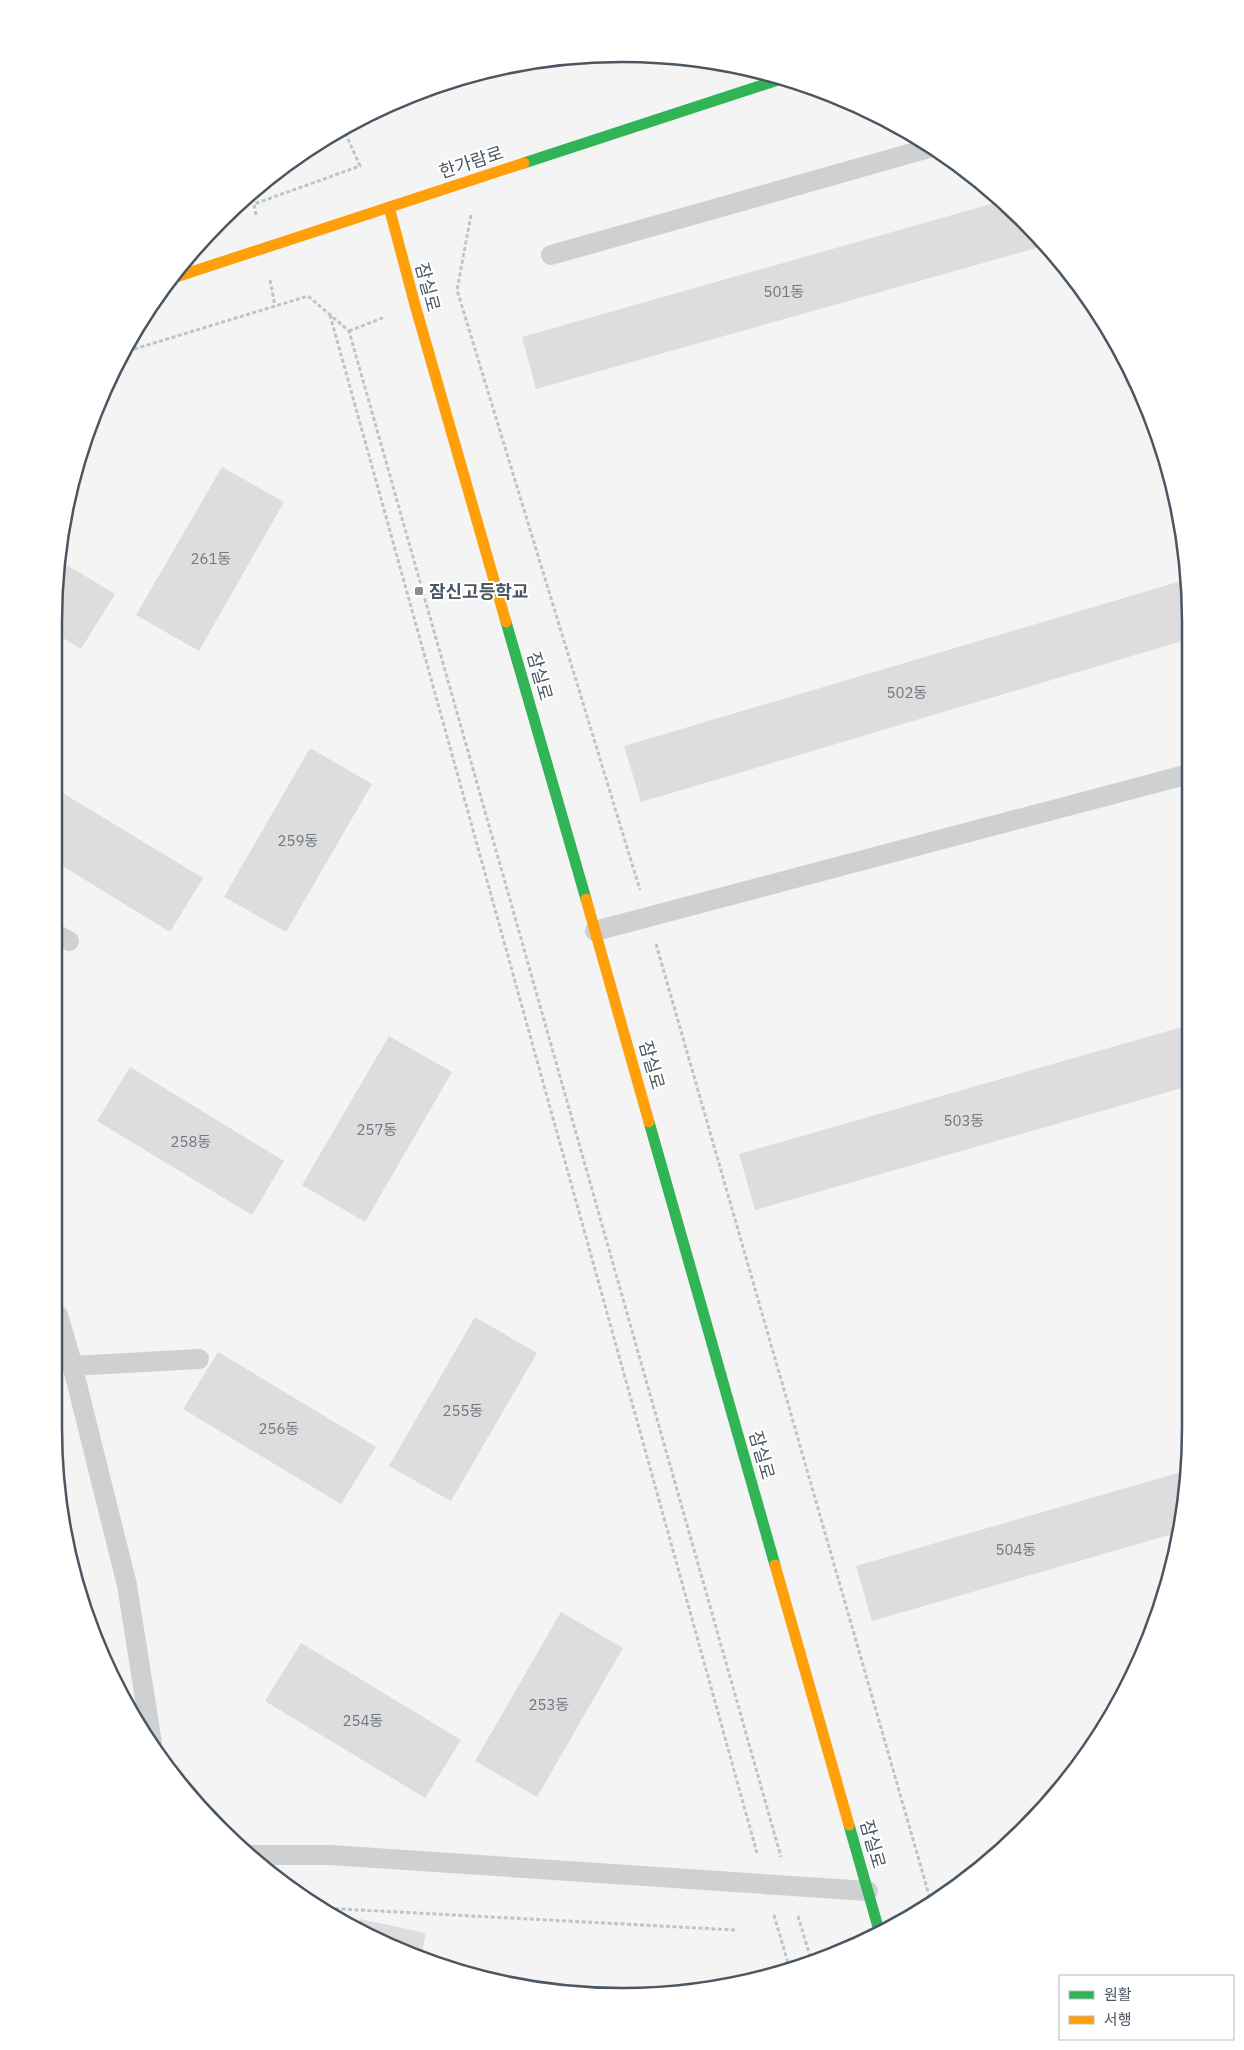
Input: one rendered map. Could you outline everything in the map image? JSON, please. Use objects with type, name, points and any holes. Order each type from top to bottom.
[{"type":"street","name":"한가람로","points":[[183,275],[770,83]]},
{"type":"street","name":"잠실로","points":[[389,207],[415,305],[878,1926]]},
{"type":"lane","points":[[551,256],[922,150]]},
{"type":"lane","points":[[595,931],[1182,776]]},
{"type":"lane","points":[[62,1330],[127,1585],[150,1727]]},
{"type":"lane","points":[[72,1366],[199,1360]]},
{"type":"lane","points":[[260,1855],[330,1855],[868,1891]]},
{"type":"path","points":[[254,204],[360,166],[346,135]]},
{"type":"path","points":[[472,208],[457,290],[648,917],[928,1896]]},
{"type":"path","points":[[133,349],[308,296],[349,331],[810,1955]]},
{"type":"path","points":[[330,315],[788,1962]]},
{"type":"path","points":[[335,1909],[736,1930]]},
{"type":"building","points":[[993,203],[1038,248],[536,389],[522,337]]},
{"type":"building","points":[[222,467],[284,502],[199,651],[136,615]]},
{"type":"building","points":[[66,564],[115,594],[81,649],[62,637]]},
{"type":"building","points":[[1180,581],[1182,641],[641,802],[624,746]]},
{"type":"building","points":[[310,748],[372,784],[286,932],[224,897]]},
{"type":"building","points":[[62,793],[203,878],[170,932],[62,866]]},
{"type":"building","points":[[1182,1027],[1182,1088],[755,1210],[739,1154]]},
{"type":"building","points":[[389,1036],[452,1072],[365,1222],[302,1185]]},
{"type":"building","points":[[130,1067],[284,1161],[252,1215],[97,1121]]},
{"type":"building","points":[[475,1317],[537,1353],[451,1501],[389,1466]]},
{"type":"building","points":[[218,1352],[376,1447],[341,1504],[183,1409]]},
{"type":"building","points":[[1179,1472],[1171,1534],[872,1621],[856,1566]]},
{"type":"building","points":[[561,1612],[623,1648],[537,1797],[475,1761]]},
{"type":"building","points":[[301,1643],[461,1740],[425,1798],[265,1701]]},
{"type":"building","points":[[360,1919],[426,1933],[422,1951],[408,1945],[359,1922]]},
{"type":"traffic: fast","points":[[524,163],[770,83]]},
{"type":"traffic: fast","points":[[506,622],[586,899]]},
{"type":"traffic: fast","points":[[649,1122],[775,1565]]},
{"type":"traffic: fast","points":[[849,1825],[878,1926]]},
{"type":"traffic: slow","points":[[183,275],[524,163]]},
{"type":"traffic: slow","points":[[389,207],[415,305],[506,622]]},
{"type":"traffic: slow","points":[[586,899],[649,1122]]},
{"type":"traffic: slow","points":[[775,1565],[849,1825]]},
{"type":"place","name":"잠신고등학교","points":[[419,591]]}]
